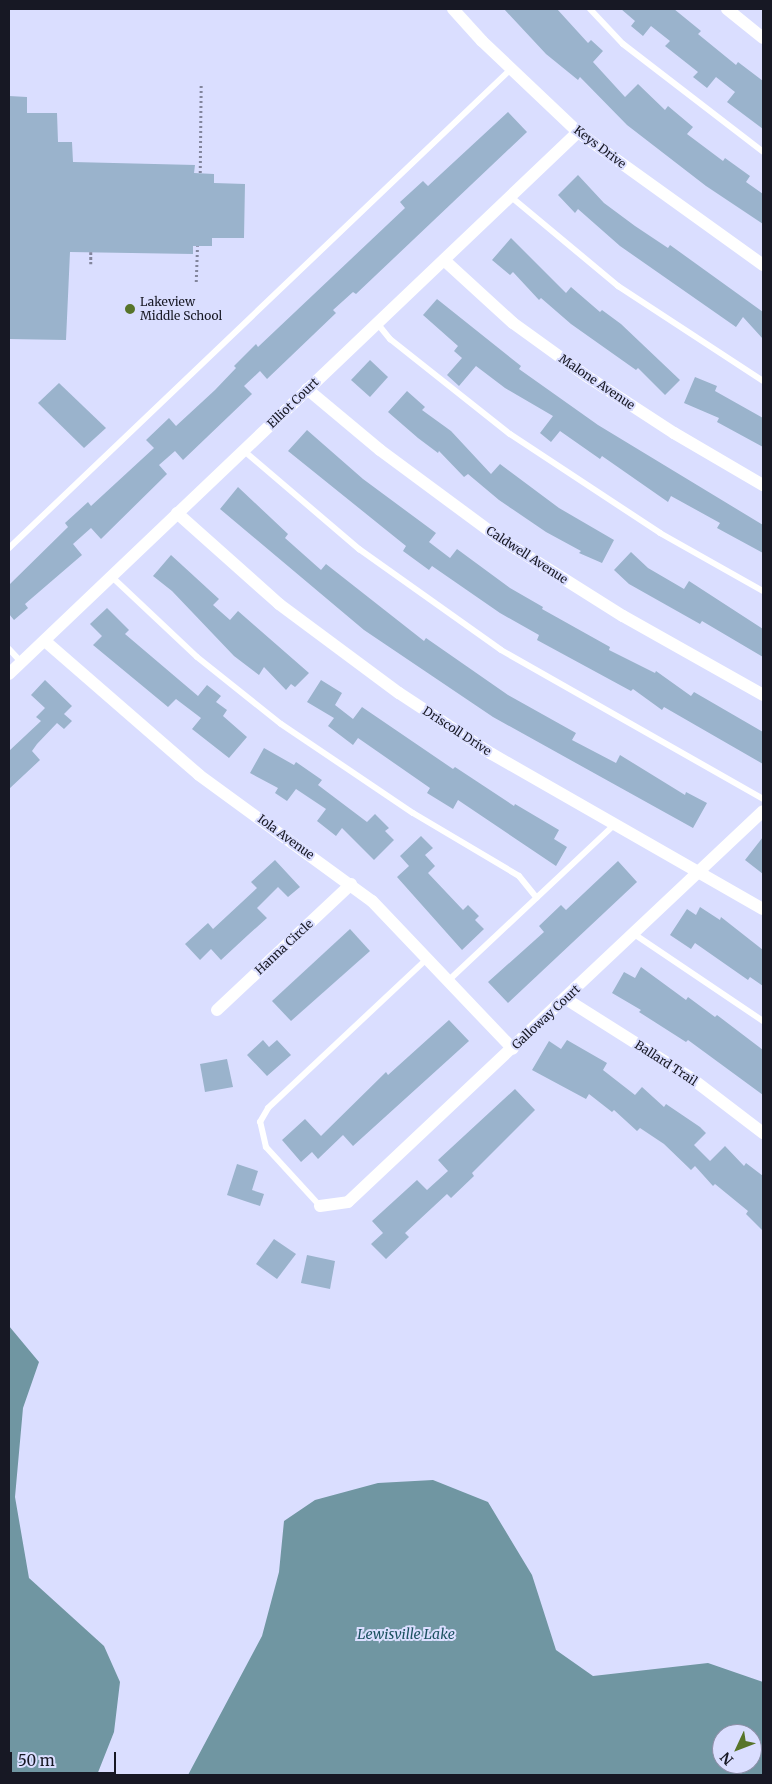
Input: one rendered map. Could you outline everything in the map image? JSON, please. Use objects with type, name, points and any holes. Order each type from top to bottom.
[{"type":"street","name":"Keys Drive","points":[[453,9],[578,132],[763,265]]},
{"type":"street","points":[[727,9],[763,38]]},
{"type":"street","name":"Elliot Court","points":[[9,674],[578,132]]},
{"type":"street","name":"Malone Avenue","points":[[444,260],[513,323],[588,377],[674,433],[763,485]]},
{"type":"street","name":"Caldwell Avenue","points":[[307,389],[380,450],[498,538],[623,616],[763,695]]},
{"type":"street","name":"Driscoll Drive","points":[[177,513],[279,604],[399,693],[492,754],[700,871],[763,910]]},
{"type":"street","name":"Iola Avenue","points":[[45,641],[199,774],[351,884],[428,958],[513,1049]]},
{"type":"street","name":"Galloway Court","points":[[320,1206],[348,1202],[513,1049],[763,811]]},
{"type":"street","name":"Hanna Circle","points":[[217,1010],[351,884]]},
{"type":"street","name":"Ballard Trail","points":[[566,999],[690,1078],[763,1133]]},
{"type":"lane","points":[[590,9],[623,44],[763,152]]},
{"type":"lane","points":[[9,548],[512,69]]},
{"type":"lane","points":[[510,196],[618,286],[763,380]]},
{"type":"lane","points":[[377,323],[390,339],[518,440],[660,533],[763,591]]},
{"type":"lane","points":[[244,450],[359,549],[501,650],[763,799]]},
{"type":"lane","points":[[111,576],[197,657],[281,724],[413,813],[518,876],[537,898]]},
{"type":"lane","points":[[9,649],[21,662]]},
{"type":"lane","points":[[449,980],[615,824]]},
{"type":"lane","points":[[634,934],[763,1021]]},
{"type":"lane","points":[[320,1206],[266,1146],[260,1122],[268,1108],[428,958]]},
{"type":"path","points":[[200,173],[201,83]]},
{"type":"path","points":[[196,282],[197,246]]},
{"type":"path","points":[[91,252],[91,264]]},
{"type":"water","points":[[9,1326],[39,1362],[23,1408],[15,1497],[29,1578],[104,1646],[120,1682],[114,1732],[97,1775],[9,1775]]},
{"type":"water","name":"Lewisville Lake","points":[[433,1480],[488,1502],[532,1575],[556,1650],[593,1676],[708,1663],[763,1682],[763,1775],[188,1775],[262,1636],[279,1572],[284,1521],[315,1500],[378,1483]]},
{"type":"building","points":[[504,9],[557,9],[588,43],[591,40],[603,51],[593,62],[625,97],[638,84],[665,110],[668,106],[693,127],[687,134],[723,161],[725,158],[750,176],[746,182],[763,194],[763,224],[706,186],[627,125],[580,77],[578,80],[546,54]]},
{"type":"building","points":[[621,9],[674,9],[701,31],[698,34],[736,65],[738,62],[763,81],[763,129],[727,102],[735,92],[716,77],[707,88],[693,77],[698,72],[665,46],[670,41],[651,26],[643,36],[631,26],[635,21]]},
{"type":"building","points":[[9,96],[27,97],[27,113],[57,113],[58,142],[72,142],[73,162],[195,165],[194,173],[214,174],[214,183],[245,184],[244,238],[212,238],[212,246],[193,246],[193,254],[70,252],[66,340],[9,339]]},
{"type":"building","points":[[508,112],[527,132],[356,294],[353,292],[333,310],[336,313],[267,379],[260,371],[244,386],[252,394],[183,460],[175,451],[159,465],[167,474],[101,539],[91,528],[73,544],[82,555],[25,604],[28,608],[14,620],[9,614],[9,585],[68,527],[65,523],[88,502],[91,506],[154,448],[146,440],[169,418],[176,426],[215,390],[236,368],[234,366],[256,344],[258,347],[405,208],[400,202],[423,181],[428,186]]},
{"type":"building","points":[[578,175],[604,203],[635,226],[668,248],[670,245],[763,312],[763,339],[743,317],[736,327],[620,246],[578,209],[575,213],[558,195]]},
{"type":"building","points":[[511,238],[566,293],[571,287],[600,312],[602,310],[621,324],[680,380],[665,395],[638,368],[636,370],[571,324],[541,298],[539,300],[513,272],[510,275],[492,260]]},
{"type":"building","points":[[437,299],[521,366],[519,369],[598,425],[763,525],[763,553],[717,528],[720,523],[671,496],[668,502],[602,456],[600,459],[560,431],[551,442],[540,433],[553,416],[505,388],[476,366],[459,386],[447,375],[462,358],[454,351],[458,346],[423,315]]},
{"type":"building","points":[[370,360],[388,377],[370,397],[351,380]]},
{"type":"building","points":[[695,377],[717,386],[715,391],[763,418],[763,447],[717,422],[719,418],[684,403]]},
{"type":"building","points":[[59,383],[106,428],[84,448],[38,403]]},
{"type":"building","points":[[407,391],[425,407],[422,410],[451,431],[491,474],[500,464],[559,508],[614,540],[602,563],[579,553],[581,551],[546,532],[499,500],[468,474],[464,477],[439,451],[438,453],[418,438],[388,412]]},
{"type":"building","points":[[307,430],[363,479],[436,533],[429,542],[450,558],[457,549],[510,588],[543,607],[542,609],[610,647],[609,650],[655,673],[656,671],[691,696],[694,692],[763,732],[763,764],[664,707],[662,710],[633,689],[631,691],[537,640],[539,635],[500,613],[432,566],[429,570],[403,551],[406,546],[288,451]]},
{"type":"building","points":[[238,487],[288,534],[285,538],[321,570],[326,564],[424,641],[426,638],[508,695],[576,733],[572,740],[616,763],[620,755],[685,795],[686,792],[707,803],[693,828],[493,717],[364,630],[220,509]]},
{"type":"building","points":[[631,552],[648,568],[684,589],[689,581],[763,629],[763,657],[702,621],[700,624],[629,584],[614,570]]},
{"type":"building","points":[[171,555],[219,599],[213,605],[230,620],[238,611],[309,673],[295,687],[291,684],[286,690],[264,667],[259,675],[234,656],[172,591],[153,576]]},
{"type":"building","points":[[107,608],[129,630],[125,634],[198,696],[207,685],[221,696],[216,702],[227,710],[223,716],[247,737],[229,758],[192,729],[201,718],[176,699],[168,707],[93,645],[102,636],[90,624]]},
{"type":"building","points":[[45,680],[72,706],[64,714],[72,721],[64,729],[57,723],[37,744],[32,751],[40,760],[9,789],[9,751],[41,721],[36,717],[45,708],[31,695]]},
{"type":"building","points":[[321,680],[342,693],[335,705],[353,719],[362,707],[453,769],[455,767],[514,806],[515,804],[559,830],[554,839],[567,847],[556,866],[458,800],[453,809],[427,793],[430,788],[358,738],[353,745],[328,726],[334,718],[307,702]]},
{"type":"building","points":[[264,748],[294,765],[296,762],[322,780],[318,785],[367,822],[375,814],[389,828],[385,831],[394,840],[374,860],[342,828],[336,836],[317,821],[326,809],[296,789],[287,801],[275,793],[278,788],[250,773]]},
{"type":"building","points":[[421,836],[433,848],[425,855],[435,866],[428,873],[463,910],[468,905],[479,916],[475,920],[484,929],[462,950],[397,877],[409,866],[400,856]]},
{"type":"building","points":[[763,837],[763,874],[745,860]]},
{"type":"building","points":[[275,860],[300,887],[288,897],[278,887],[257,908],[267,918],[221,960],[211,949],[200,960],[185,944],[208,923],[213,929],[257,888],[251,882]]},
{"type":"building","points":[[618,861],[637,882],[508,1003],[488,982],[544,932],[539,926],[561,905],[566,910]]},
{"type":"building","points":[[700,907],[720,920],[721,917],[763,950],[763,986],[750,977],[748,980],[695,943],[691,949],[670,935],[687,909],[696,915]]},
{"type":"building","points":[[350,929],[370,951],[291,1021],[272,1001]]},
{"type":"building","points":[[641,967],[686,1000],[688,997],[715,1017],[717,1015],[763,1050],[763,1095],[688,1040],[686,1042],[639,1012],[641,1010],[612,993],[624,972],[635,978]]},
{"type":"building","points":[[449,1020],[469,1041],[353,1146],[343,1135],[318,1159],[312,1152],[301,1162],[282,1140],[305,1119],[321,1136],[386,1072],[388,1075]]},
{"type":"building","points":[[263,1040],[269,1047],[277,1040],[291,1055],[267,1076],[247,1055]]},
{"type":"building","points":[[567,1040],[607,1063],[603,1070],[635,1095],[642,1087],[664,1107],[666,1104],[700,1127],[706,1133],[694,1145],[710,1161],[725,1146],[744,1166],[746,1163],[763,1176],[763,1231],[746,1214],[748,1211],[715,1184],[713,1186],[695,1166],[691,1170],[664,1144],[640,1128],[637,1131],[614,1110],[612,1112],[589,1094],[586,1099],[532,1070],[549,1041],[561,1049]]},
{"type":"building","points":[[227,1059],[233,1087],[205,1092],[200,1064]]},
{"type":"building","points":[[515,1089],[535,1110],[472,1173],[474,1176],[451,1198],[447,1194],[405,1233],[409,1237],[386,1259],[371,1244],[383,1233],[372,1221],[417,1180],[427,1190],[448,1171],[438,1160]]},
{"type":"building","points":[[237,1164],[258,1171],[252,1190],[264,1194],[260,1206],[227,1195]]},
{"type":"building","points":[[274,1239],[296,1254],[277,1279],[256,1264]]},
{"type":"building","points":[[307,1255],[335,1261],[330,1289],[301,1283]]},
{"type":"place","name":"Lakeview Middle School","points":[[130,309]]}]
